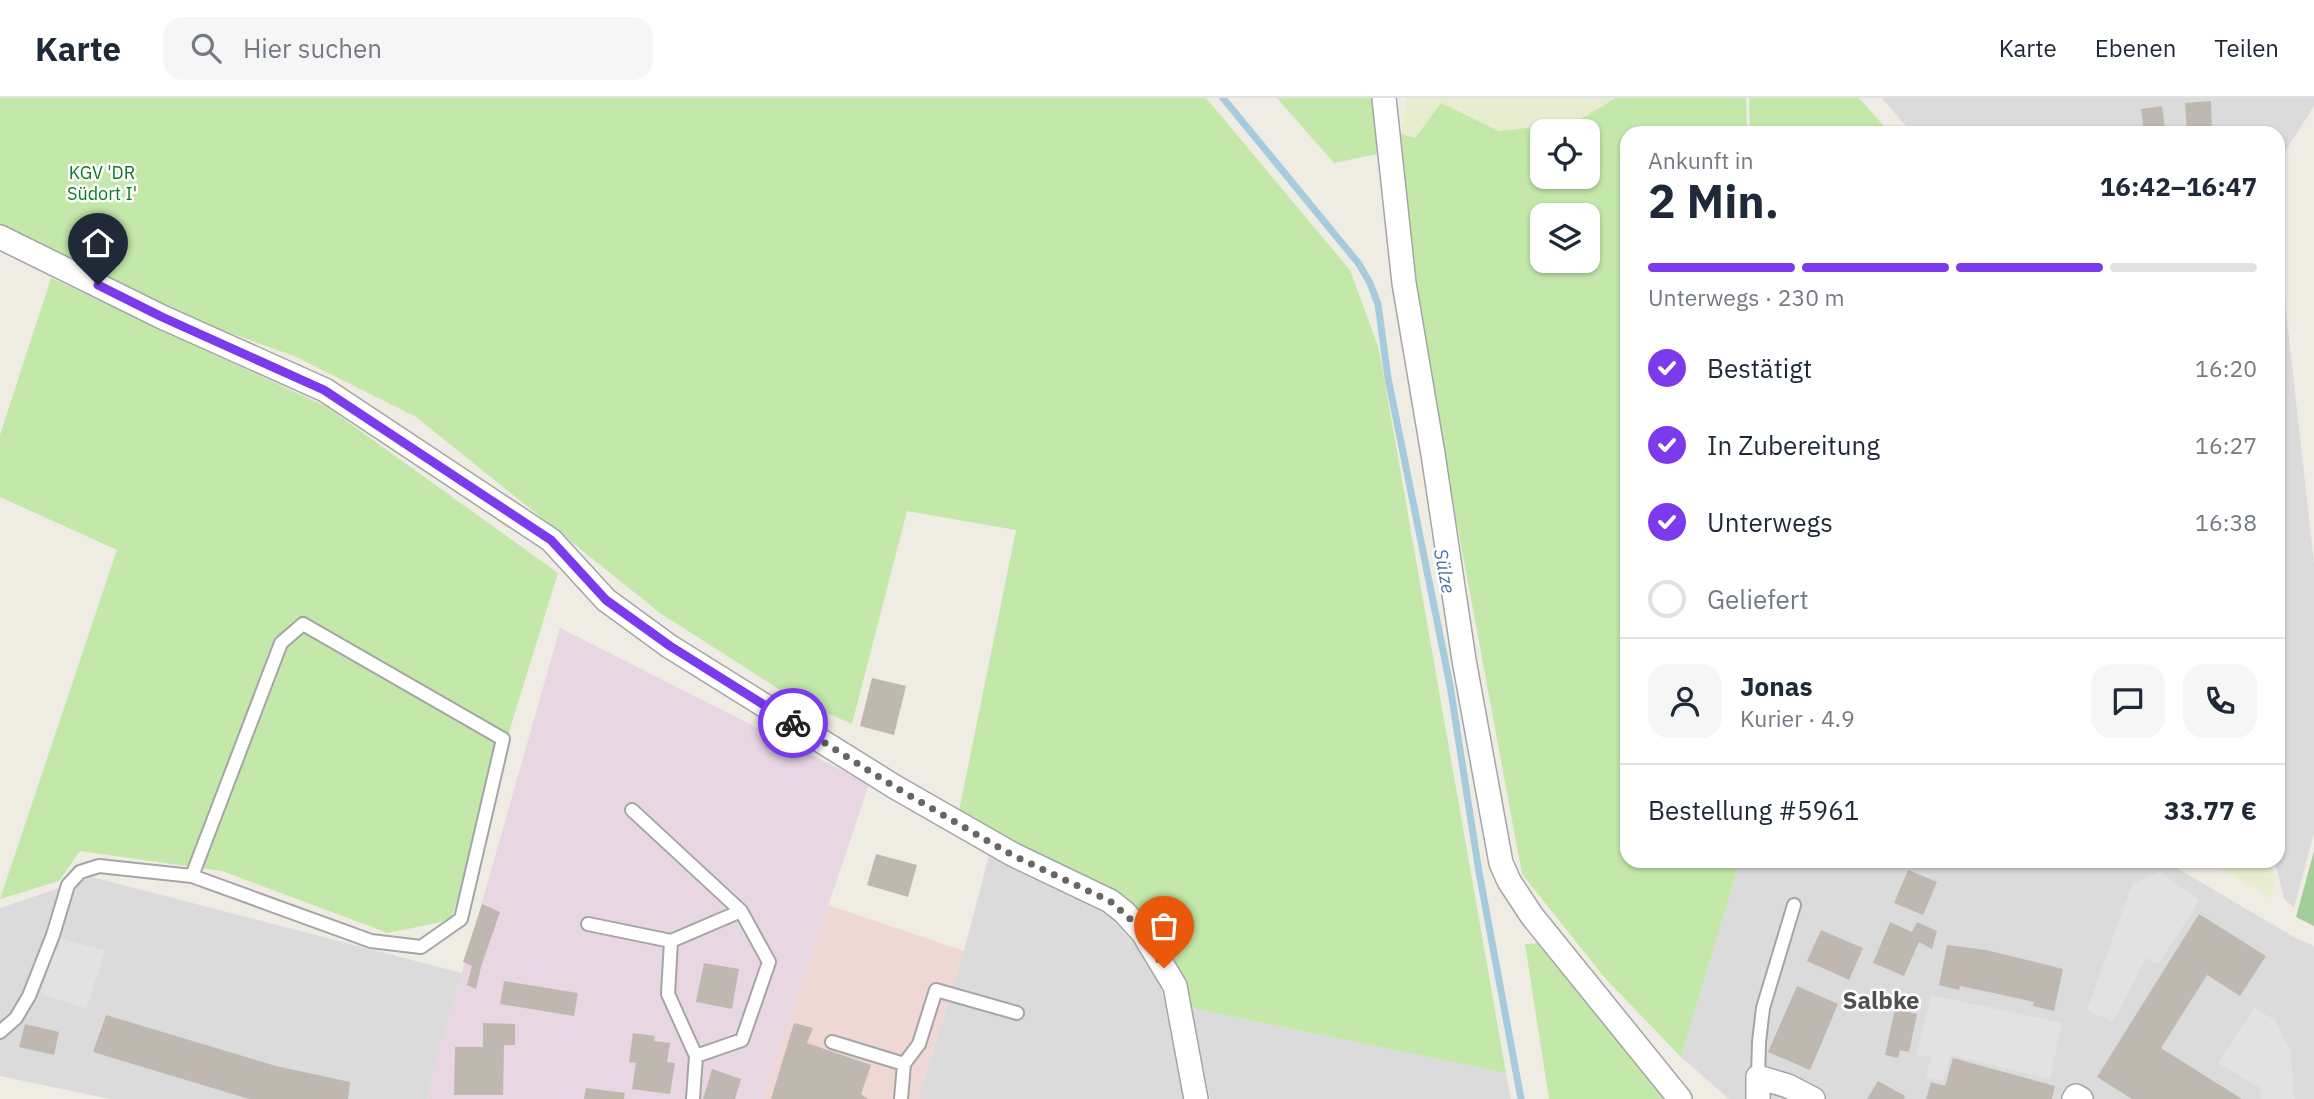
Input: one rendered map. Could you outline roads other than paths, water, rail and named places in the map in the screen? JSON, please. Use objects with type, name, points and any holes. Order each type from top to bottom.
[{"type":"street","points":[[1384,98],[1404,283],[1464,660],[1501,863],[1508,881],[1532,916],[1680,1099]]},
{"type":"street","points":[[0,237],[162,317],[324,390],[551,540],[606,600],[670,646],[907,794],[1012,855],[1110,901],[1143,933],[1175,986],[1196,1099]]},
{"type":"street","points":[[1758,1088],[1788,1086],[1813,1099]]},
{"type":"street","points":[[2074,1099],[2076,1096],[2081,1099]]},
{"type":"lane","points":[[0,1032],[16,1018],[29,996],[68,885],[80,872],[99,866],[192,876],[371,941],[421,947],[461,919],[503,739],[303,624],[281,643],[192,876]]},
{"type":"lane","points":[[632,810],[741,911],[769,962],[743,1040],[696,1056]]},
{"type":"lane","points":[[1758,1088],[1763,1008],[1794,905]]},
{"type":"lane","points":[[588,924],[671,941],[741,911]]},
{"type":"lane","points":[[671,941],[668,994],[696,1056],[693,1099]]},
{"type":"lane","points":[[901,1099],[904,1064],[919,1044],[936,990],[1017,1013]]},
{"type":"lane","points":[[832,1042],[904,1064]]},
{"type":"waterway","name":"Sülze","points":[[1223,98],[1359,264],[1378,304],[1388,378],[1450,685],[1479,872],[1521,1099]]},
{"type":"district","name":"Salbke","points":[[1881,1000]]},
{"type":"park label","name":"KGV 'DR Südort I'","points":[[102,182]]}]
